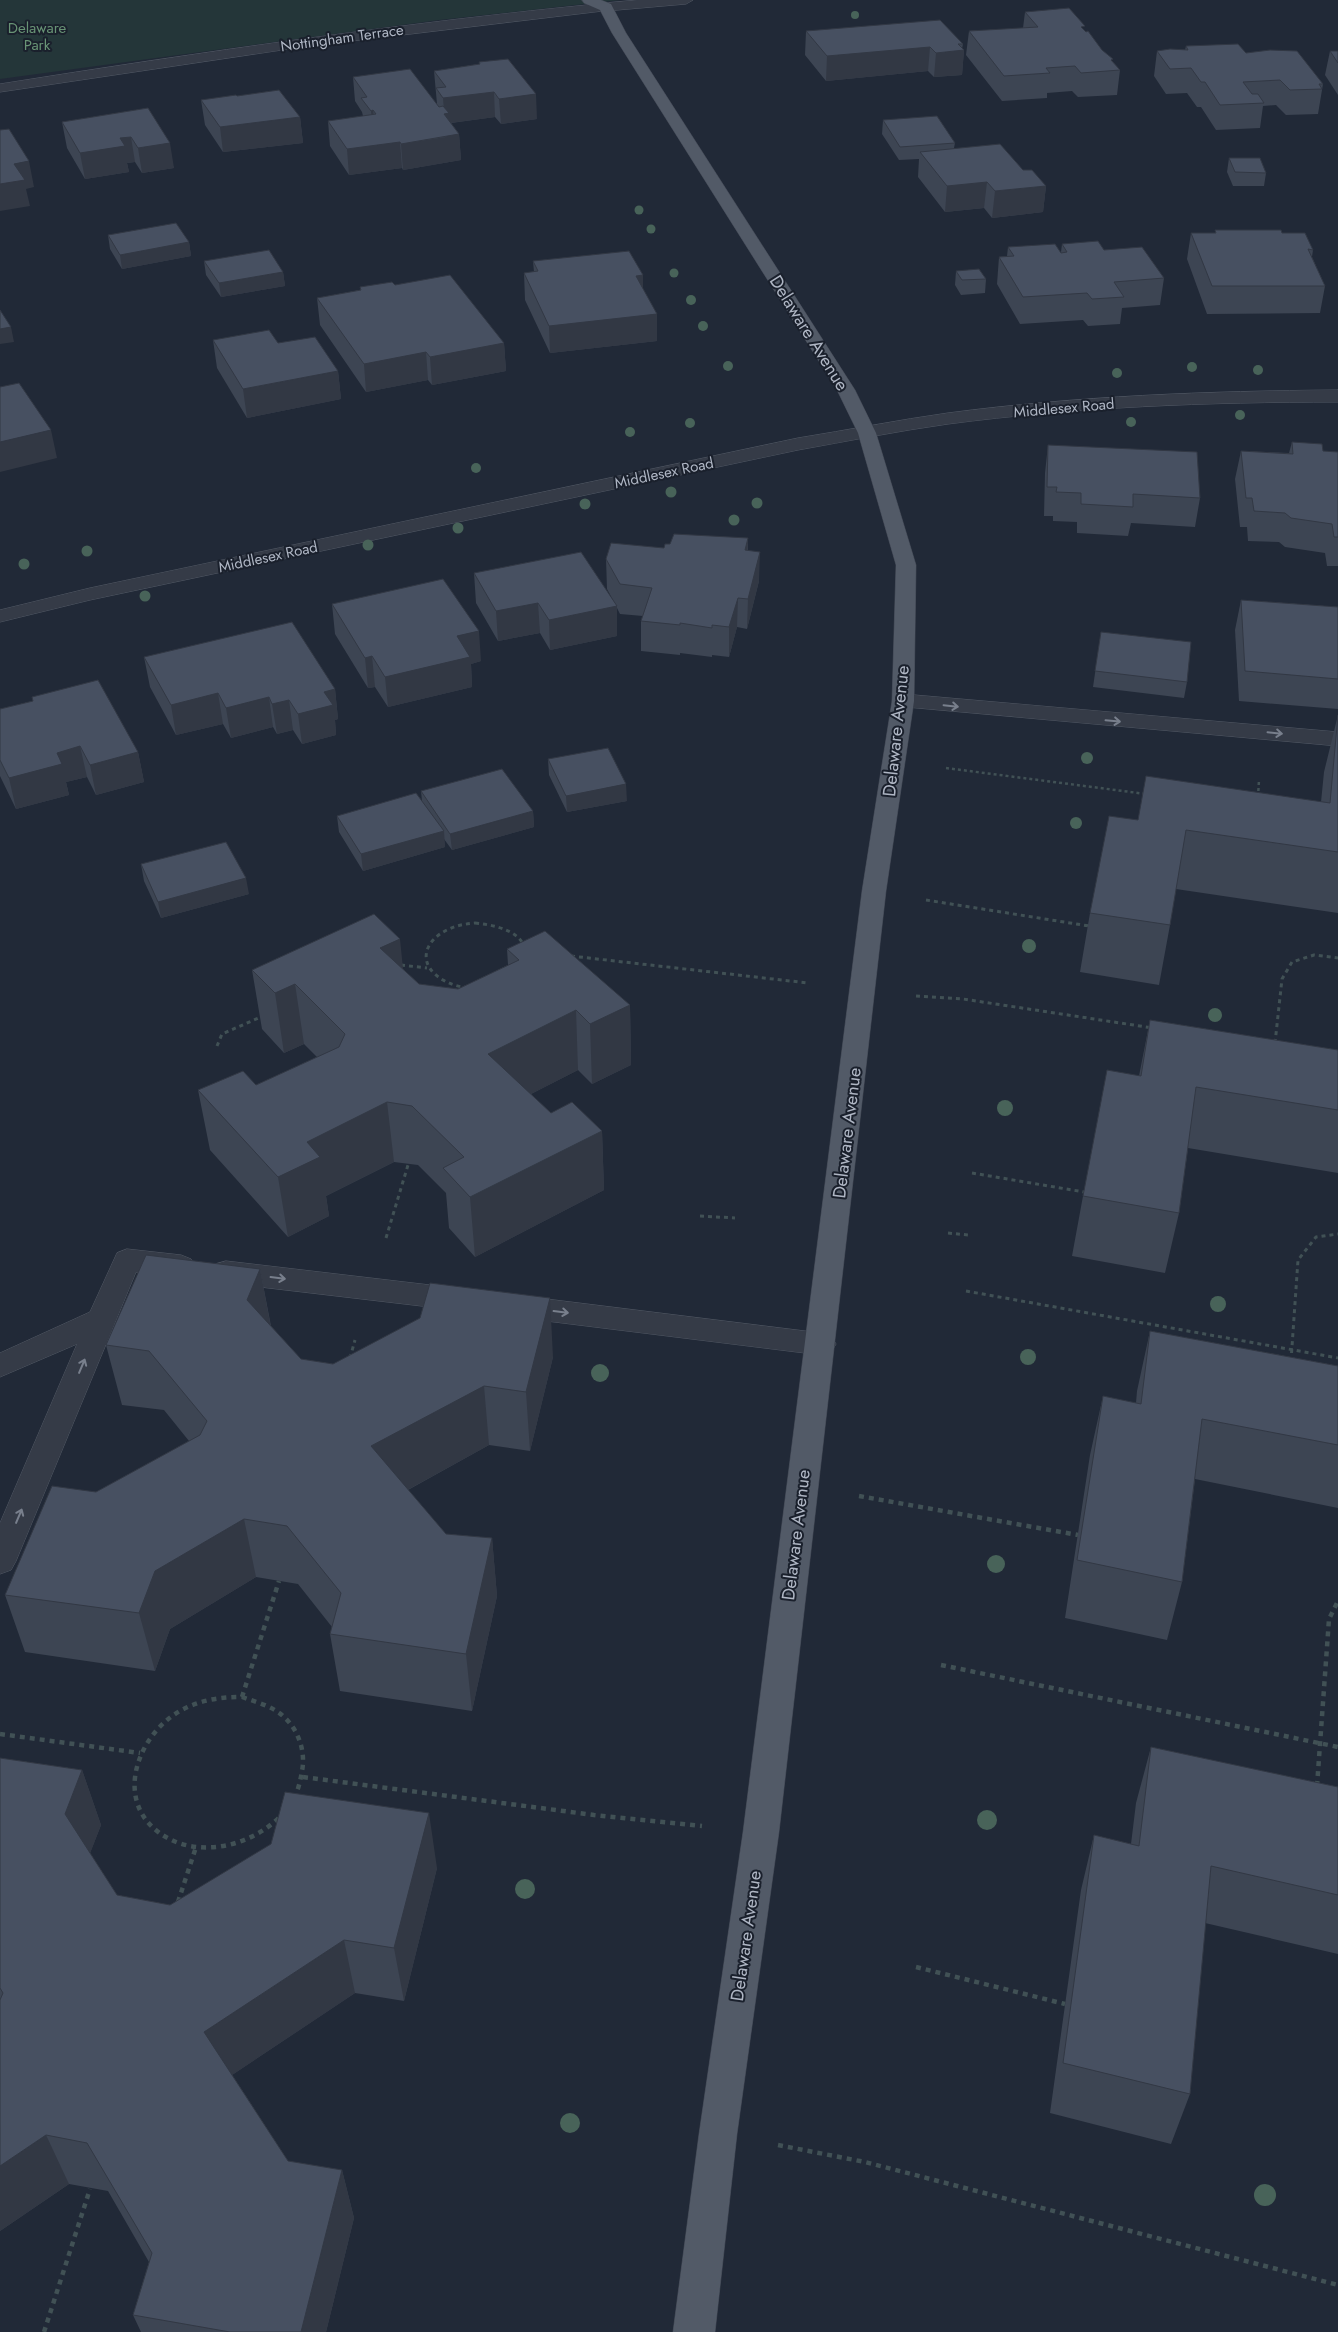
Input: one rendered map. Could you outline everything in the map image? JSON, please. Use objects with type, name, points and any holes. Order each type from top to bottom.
[{"type":"main road","name":"Delaware Avenue","points":[[603,2],[619,32],[846,390],[867,433],[906,565],[903,701],[874,891],[761,1832],[718,2134],[694,2332]]},
{"type":"street","name":"Nottingham Terrace","points":[[0,88],[314,41],[603,2],[686,0]]},
{"type":"street","name":"Middlesex Road","points":[[0,616],[100,592],[798,444],[969,416],[1140,401],[1272,396],[1338,396]]},
{"type":"street","points":[[903,701],[1338,740]]},
{"type":"street","points":[[0,1561],[127,1260],[821,1344]]},
{"type":"street","points":[[0,1366],[102,1320]]},
{"type":"path","points":[[981,772],[1148,794]]},
{"type":"path","points":[[1258,799],[1260,772]]},
{"type":"path","points":[[969,907],[1089,926]]},
{"type":"path","points":[[491,924],[505,928],[517,935],[524,944],[525,951],[522,965],[513,974],[500,982],[466,987],[450,984],[436,977],[427,968],[425,957],[427,947],[435,938],[460,925],[491,924]]},
{"type":"path","points":[[1274,1046],[1282,979],[1292,962],[1314,955],[1338,958]]},
{"type":"path","points":[[565,956],[767,979]]},
{"type":"path","points":[[398,965],[427,968]]},
{"type":"path","points":[[463,995],[466,987]]},
{"type":"path","points":[[963,999],[1158,1028]]},
{"type":"path","points":[[217,1046],[222,1034],[272,1012]]},
{"type":"path","points":[[394,1212],[408,1165]]},
{"type":"path","points":[[972,1173],[1084,1192]]},
{"type":"path","points":[[700,1216],[735,1218]]},
{"type":"path","points":[[948,1233],[968,1235]]},
{"type":"path","points":[[1291,1369],[1298,1260],[1316,1236],[1338,1234]]},
{"type":"path","points":[[966,1291],[1338,1358]]},
{"type":"path","points":[[347,1365],[350,1355]]},
{"type":"path","points":[[923,1507],[1078,1535]]},
{"type":"path","points":[[242,1697],[279,1581]]},
{"type":"path","points":[[1316,1792],[1329,1619],[1338,1601]]},
{"type":"path","points":[[941,1665],[1338,1747]]},
{"type":"path","points":[[242,1697],[266,1705],[284,1717],[298,1734],[304,1754],[303,1778],[294,1801],[276,1821],[252,1838],[224,1847],[196,1847],[170,1840],[149,1825],[137,1804],[134,1779],[140,1753],[153,1733],[170,1716],[193,1704],[218,1698],[242,1697]]},
{"type":"path","points":[[0,1734],[140,1753]]},
{"type":"path","points":[[303,1778],[594,1815],[761,1832]]},
{"type":"path","points":[[176,1909],[196,1847]]},
{"type":"path","points":[[916,1967],[1065,2004]]},
{"type":"path","points":[[718,2134],[865,2162],[1338,2285]]},
{"type":"path","points":[[44,2332],[90,2189]]},
{"type":"green space","name":"Delaware Park","points":[[0,0],[620,0],[439,20],[0,79]]},
{"type":"building","points":[[1069,8],[1085,26],[1081,27],[1086,32],[1088,31],[1102,50],[1113,59],[1111,60],[1120,70],[1081,73],[1075,66],[1046,68],[1050,73],[1004,76],[969,31],[1038,27],[1025,12]]},
{"type":"building","points":[[940,20],[963,44],[958,44],[964,50],[936,53],[930,47],[827,56],[806,31]]},
{"type":"building","points":[[1238,44],[1246,53],[1270,50],[1297,51],[1323,84],[1319,84],[1322,89],[1290,90],[1280,80],[1243,82],[1252,94],[1258,94],[1264,103],[1220,105],[1205,82],[1201,82],[1191,68],[1170,69],[1157,51],[1170,49],[1188,50],[1186,46]]},
{"type":"building","points":[[1330,51],[1338,51],[1338,63]]},
{"type":"building","points":[[508,59],[536,94],[499,99],[494,92],[443,98],[436,88],[446,87],[434,71],[480,64],[479,62]]},
{"type":"building","points":[[410,69],[439,107],[443,106],[449,113],[444,114],[459,134],[401,144],[400,142],[347,149],[328,121],[376,114],[373,110],[371,111],[361,98],[367,97],[353,77]]},
{"type":"building","points":[[279,90],[300,117],[220,127],[201,100],[237,96]]},
{"type":"building","points":[[148,108],[170,143],[138,148],[131,137],[120,138],[125,146],[80,153],[62,122]]},
{"type":"building","points":[[937,116],[955,143],[900,147],[883,120]]},
{"type":"building","points":[[9,129],[29,161],[14,164],[25,180],[0,184],[0,130]]},
{"type":"building","points":[[1000,144],[1023,170],[1032,170],[1046,186],[995,191],[987,182],[947,186],[920,152]]},
{"type":"building","points":[[1229,158],[1260,158],[1266,173],[1235,172]]},
{"type":"building","points":[[176,223],[189,242],[120,255],[108,235]]},
{"type":"building","points":[[1215,230],[1281,230],[1282,233],[1305,233],[1313,250],[1308,249],[1325,286],[1212,286],[1191,233],[1216,233]]},
{"type":"building","points":[[1098,241],[1104,250],[1142,247],[1164,278],[1114,282],[1124,297],[1092,299],[1087,293],[1023,297],[999,257],[1014,256],[1008,247],[1055,244],[1061,253],[1067,252],[1062,244]]},
{"type":"building","points":[[269,250],[283,272],[219,283],[204,261]]},
{"type":"building","points":[[629,251],[643,275],[636,276],[657,314],[549,326],[524,273],[538,271],[533,261]]},
{"type":"building","points":[[979,269],[986,279],[962,280],[956,271]]},
{"type":"building","points":[[450,275],[504,343],[430,357],[426,352],[364,364],[317,298],[361,290],[360,287],[392,282],[395,285]]},
{"type":"building","points":[[0,310],[11,327],[0,329]]},
{"type":"building","points":[[269,330],[278,343],[315,337],[338,371],[243,389],[213,340]]},
{"type":"building","points":[[19,383],[51,430],[0,442],[0,387]]},
{"type":"building","points":[[1292,442],[1322,444],[1323,451],[1338,452],[1338,537],[1334,537],[1332,524],[1291,518],[1285,513],[1254,511],[1252,498],[1246,498],[1241,451],[1293,454]]},
{"type":"building","points":[[1048,445],[1197,452],[1200,498],[1133,494],[1133,507],[1081,504],[1081,493],[1056,492],[1057,487],[1047,487]]},
{"type":"building","points":[[674,534],[748,538],[745,550],[760,552],[748,599],[738,598],[729,627],[712,625],[712,628],[680,623],[680,625],[641,621],[652,588],[620,584],[606,559],[611,543],[664,548],[665,544],[670,544]]},
{"type":"building","points":[[581,552],[617,606],[549,620],[538,603],[496,611],[474,573]]},
{"type":"building","points":[[443,579],[479,631],[457,636],[470,657],[385,677],[372,656],[365,658],[332,604]]},
{"type":"building","points":[[1241,600],[1338,607],[1338,679],[1245,671]]},
{"type":"building","points":[[292,622],[335,689],[324,692],[333,705],[298,714],[289,700],[272,704],[269,697],[226,708],[218,693],[171,705],[144,657]]},
{"type":"building","points":[[1101,632],[1191,642],[1187,682],[1095,671]]},
{"type":"building","points":[[98,680],[138,752],[90,765],[80,746],[57,753],[62,764],[9,778],[0,760],[0,709],[33,701],[32,697]]},
{"type":"building","points":[[1338,715],[1338,852],[1186,830],[1170,925],[1090,913],[1109,816],[1138,820],[1146,776],[1330,803]]},
{"type":"building","points":[[608,748],[626,784],[566,796],[548,759]]},
{"type":"building","points":[[502,769],[533,811],[450,834],[421,791]]},
{"type":"building","points":[[416,793],[444,831],[361,854],[337,816]]},
{"type":"building","points":[[226,842],[246,878],[158,902],[141,864]]},
{"type":"building","points":[[374,914],[400,939],[380,948],[419,984],[458,989],[519,960],[507,949],[545,931],[630,1005],[590,1024],[576,1010],[488,1054],[551,1113],[572,1102],[602,1131],[470,1197],[443,1168],[464,1157],[412,1106],[387,1102],[307,1142],[320,1157],[278,1177],[198,1090],[243,1071],[256,1085],[339,1047],[345,1034],[295,984],[275,993],[252,970]]},
{"type":"building","points":[[1150,1020],[1338,1050],[1338,1110],[1196,1087],[1179,1213],[1083,1196],[1107,1070],[1141,1076]]},
{"type":"building","points":[[146,1255],[260,1269],[247,1300],[301,1359],[333,1364],[420,1318],[430,1283],[550,1298],[526,1392],[484,1386],[371,1446],[446,1534],[492,1538],[466,1654],[330,1634],[341,1593],[287,1526],[244,1519],[155,1571],[139,1613],[5,1595],[52,1486],[96,1492],[200,1435],[207,1421],[149,1351],[106,1345]]},
{"type":"building","points":[[1150,1331],[1338,1366],[1338,1445],[1202,1419],[1182,1582],[1077,1560],[1103,1396],[1141,1404]]},
{"type":"building","points":[[1151,1747],[1338,1787],[1338,1895],[1211,1866],[1190,2094],[1063,2063],[1094,1835],[1139,1846]]},
{"type":"building","points":[[0,1758],[82,1770],[65,1814],[117,1895],[170,1905],[271,1844],[285,1792],[429,1813],[394,1948],[344,1940],[204,2032],[288,2161],[342,2170],[301,2332],[230,2332],[133,2315],[152,2253],[87,2143],[46,2135],[0,2166],[0,2000],[3,1993],[0,1988]]}]
